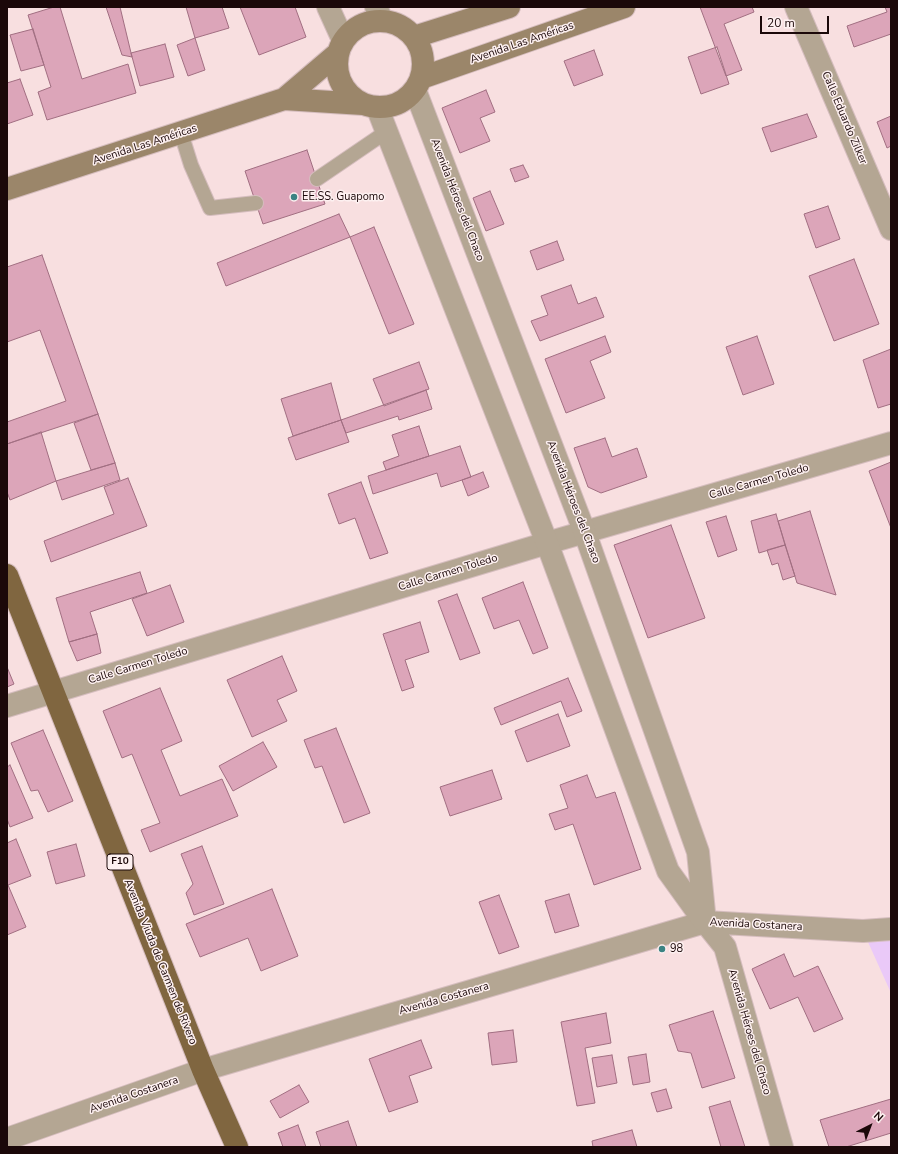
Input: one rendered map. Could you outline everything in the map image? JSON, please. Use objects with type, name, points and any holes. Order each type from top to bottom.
[{"type":"highway","name":"Avenida Viuda de Carmen de Rivero","points":[[7,575],[203,1070],[236,1147]]},
{"type":"main road","points":[[414,37],[509,7]]},
{"type":"main road","name":"Avenida Las Américas","points":[[418,84],[624,7]]},
{"type":"main road","points":[[379,14],[400,26],[414,37],[420,47],[423,57],[418,84],[404,100],[391,106],[370,105],[352,97],[344,88],[338,77],[336,65],[340,47],[350,32],[360,25],[370,21],[379,14]]},
{"type":"main road","name":"Avenida Las Américas","points":[[284,99],[340,47]]},
{"type":"main road","name":"Avenida Las Américas","points":[[7,189],[284,99],[370,105]]},
{"type":"street","points":[[328,7],[340,47]]},
{"type":"street","name":"Calle Eduardo Zilker","points":[[796,7],[891,229]]},
{"type":"street","name":"Avenida Héroes del Chaco","points":[[418,84],[586,533],[698,852],[705,922]]},
{"type":"street","name":"Avenida Héroes del Chaco","points":[[370,105],[386,132],[547,543],[668,871],[725,947],[782,1147]]},
{"type":"street","name":"Calle Carmen Toledo","points":[[7,706],[547,543],[586,533],[891,443]]},
{"type":"street","name":"Avenida Costanera","points":[[7,1140],[203,1070],[705,922],[863,931],[891,929]]},
{"type":"lane","points":[[317,179],[386,132]]},
{"type":"lane","points":[[181,133],[191,165],[210,208],[256,203]]},
{"type":"shaded area","points":[[891,929],[891,993],[863,931]]},
{"type":"building","points":[[54,7],[60,7],[82,79],[128,64],[136,93],[47,120],[38,92],[51,87],[28,15]]},
{"type":"building","points":[[106,7],[120,7],[132,57],[122,55]]},
{"type":"building","points":[[186,7],[222,7],[229,28],[195,38]]},
{"type":"building","points":[[240,7],[295,7],[306,37],[259,55]]},
{"type":"building","points":[[700,7],[752,7],[754,12],[724,24],[742,70],[726,76]]},
{"type":"building","points":[[885,7],[891,7],[891,34],[854,47],[847,26],[887,12]]},
{"type":"building","points":[[33,29],[44,65],[21,71],[10,35]]},
{"type":"building","points":[[195,38],[205,70],[188,76],[177,45]]},
{"type":"building","points":[[165,44],[174,77],[140,86],[131,53]]},
{"type":"building","points":[[717,47],[729,84],[701,94],[688,57]]},
{"type":"building","points":[[594,50],[603,75],[574,86],[564,61]]},
{"type":"building","points":[[20,79],[33,115],[7,124],[7,83]]},
{"type":"building","points":[[486,90],[495,112],[480,118],[490,141],[460,153],[442,108]]},
{"type":"building","points":[[807,114],[817,137],[771,152],[762,128]]},
{"type":"building","points":[[891,116],[891,146],[887,148],[877,122]]},
{"type":"building","points":[[307,150],[325,204],[263,224],[245,171]]},
{"type":"building","points":[[523,165],[529,177],[515,182],[510,169]]},
{"type":"building","points":[[490,191],[504,224],[486,231],[473,198]]},
{"type":"building","points":[[828,206],[840,239],[816,248],[804,214]]},
{"type":"building","points":[[339,214],[350,237],[226,286],[217,263]]},
{"type":"building","points":[[374,227],[414,324],[389,334],[350,237]]},
{"type":"building","points":[[557,241],[564,260],[537,270],[530,251]]},
{"type":"building","points":[[42,255],[98,414],[7,444],[7,422],[66,401],[40,330],[7,342],[7,267]]},
{"type":"building","points":[[854,259],[879,324],[834,341],[809,276]]},
{"type":"building","points":[[571,285],[578,304],[596,297],[604,317],[540,341],[531,321],[548,315],[541,296]]},
{"type":"building","points":[[605,336],[611,352],[590,361],[605,398],[566,413],[545,359]]},
{"type":"building","points":[[757,336],[774,384],[743,395],[726,347]]},
{"type":"building","points":[[891,349],[891,404],[878,408],[863,360]]},
{"type":"building","points":[[419,362],[429,389],[384,406],[373,379]]},
{"type":"building","points":[[331,383],[341,420],[293,436],[281,399]]},
{"type":"building","points":[[426,390],[432,409],[399,420],[398,416],[346,433],[341,420]]},
{"type":"building","points":[[98,414],[115,463],[91,470],[74,423]]},
{"type":"building","points":[[341,420],[349,442],[296,460],[288,438]]},
{"type":"building","points":[[419,426],[429,456],[386,470],[383,462],[399,456],[392,435]]},
{"type":"building","points":[[41,432],[56,481],[10,500],[7,492],[7,444]]},
{"type":"building","points":[[605,438],[612,457],[637,448],[647,477],[601,493],[588,487],[574,448]]},
{"type":"building","points":[[460,446],[471,477],[441,487],[437,473],[373,494],[368,476]]},
{"type":"building","points":[[891,462],[891,528],[869,471]]},
{"type":"building","points":[[115,463],[120,480],[62,500],[56,481]]},
{"type":"building","points":[[483,472],[489,487],[468,496],[462,480]]},
{"type":"building","points":[[128,478],[147,526],[51,562],[44,541],[114,514],[104,487]]},
{"type":"building","points":[[361,482],[388,553],[370,559],[355,518],[339,524],[328,494]]},
{"type":"building","points":[[810,511],[836,595],[797,583],[778,521]]},
{"type":"building","points":[[776,514],[785,545],[759,553],[751,521]]},
{"type":"building","points":[[726,516],[737,550],[718,557],[706,522]]},
{"type":"building","points":[[671,525],[705,618],[648,638],[614,545]]},
{"type":"building","points":[[785,545],[795,576],[783,580],[778,563],[772,565],[767,550]]},
{"type":"building","points":[[140,572],[147,593],[90,612],[97,634],[69,642],[56,598]]},
{"type":"building","points":[[523,582],[548,648],[533,654],[519,620],[494,629],[482,598]]},
{"type":"building","points":[[170,585],[184,622],[147,636],[132,599]]},
{"type":"building","points":[[457,594],[480,653],[460,660],[438,601]]},
{"type":"building","points":[[420,622],[429,652],[405,660],[414,687],[402,691],[383,634]]},
{"type":"building","points":[[97,634],[101,653],[77,661],[69,642]]},
{"type":"building","points":[[282,656],[297,691],[277,700],[287,721],[252,737],[227,680]]},
{"type":"building","points":[[7,667],[14,684],[7,687]]},
{"type":"building","points":[[568,678],[582,711],[567,717],[561,701],[501,725],[494,708]]},
{"type":"building","points":[[160,688],[182,741],[161,750],[180,796],[222,779],[238,816],[150,852],[141,830],[160,823],[132,754],[122,758],[103,711]]},
{"type":"building","points":[[558,714],[570,746],[527,762],[515,731]]},
{"type":"building","points":[[336,728],[370,813],[344,823],[322,766],[315,768],[304,740]]},
{"type":"building","points":[[43,730],[73,801],[48,812],[38,790],[31,791],[11,743]]},
{"type":"building","points":[[263,742],[277,767],[233,791],[219,766]]},
{"type":"building","points":[[10,765],[33,818],[10,827],[7,819],[7,767]]},
{"type":"building","points":[[492,770],[502,799],[450,816],[440,787]]},
{"type":"building","points":[[587,775],[596,798],[615,792],[641,869],[594,885],[573,824],[555,830],[549,814],[568,808],[560,785]]},
{"type":"building","points":[[16,839],[31,876],[8,885],[26,927],[7,935],[7,843]]},
{"type":"building","points":[[76,844],[85,876],[56,884],[47,852]]},
{"type":"building","points":[[202,846],[224,904],[194,915],[186,893],[193,884],[181,854]]},
{"type":"building","points":[[272,889],[298,956],[261,971],[248,938],[200,957],[186,924]]},
{"type":"building","points":[[569,894],[579,926],[555,933],[545,901]]},
{"type":"building","points":[[499,895],[519,947],[499,954],[479,902]]},
{"type":"building","points":[[784,954],[794,977],[818,966],[843,1019],[814,1032],[798,997],[770,1009],[752,969]]},
{"type":"building","points":[[713,1011],[735,1078],[702,1088],[691,1053],[678,1051],[669,1025]]},
{"type":"building","points":[[606,1013],[611,1043],[585,1048],[595,1103],[577,1106],[561,1022]]},
{"type":"building","points":[[513,1030],[517,1062],[492,1065],[488,1033]]},
{"type":"building","points":[[421,1040],[432,1068],[409,1076],[418,1102],[389,1112],[369,1059]]},
{"type":"building","points":[[646,1054],[650,1082],[633,1085],[628,1057]]},
{"type":"building","points":[[612,1055],[617,1083],[597,1087],[592,1058]]},
{"type":"building","points":[[299,1085],[309,1102],[280,1118],[270,1101]]},
{"type":"building","points":[[666,1089],[672,1108],[657,1112],[651,1093]]},
{"type":"building","points":[[891,1099],[891,1133],[846,1147],[829,1147],[820,1120]]},
{"type":"building","points":[[730,1101],[745,1147],[721,1147],[709,1107]]},
{"type":"building","points":[[348,1121],[357,1147],[321,1147],[316,1132]]},
{"type":"building","points":[[298,1125],[306,1147],[283,1147],[278,1133]]},
{"type":"building","points":[[632,1130],[637,1147],[593,1147],[592,1141]]},
{"type":"place","name":"EE.SS. Guapomo","points":[[294,197]]},
{"type":"place","name":"98","points":[[662,949]]}]
